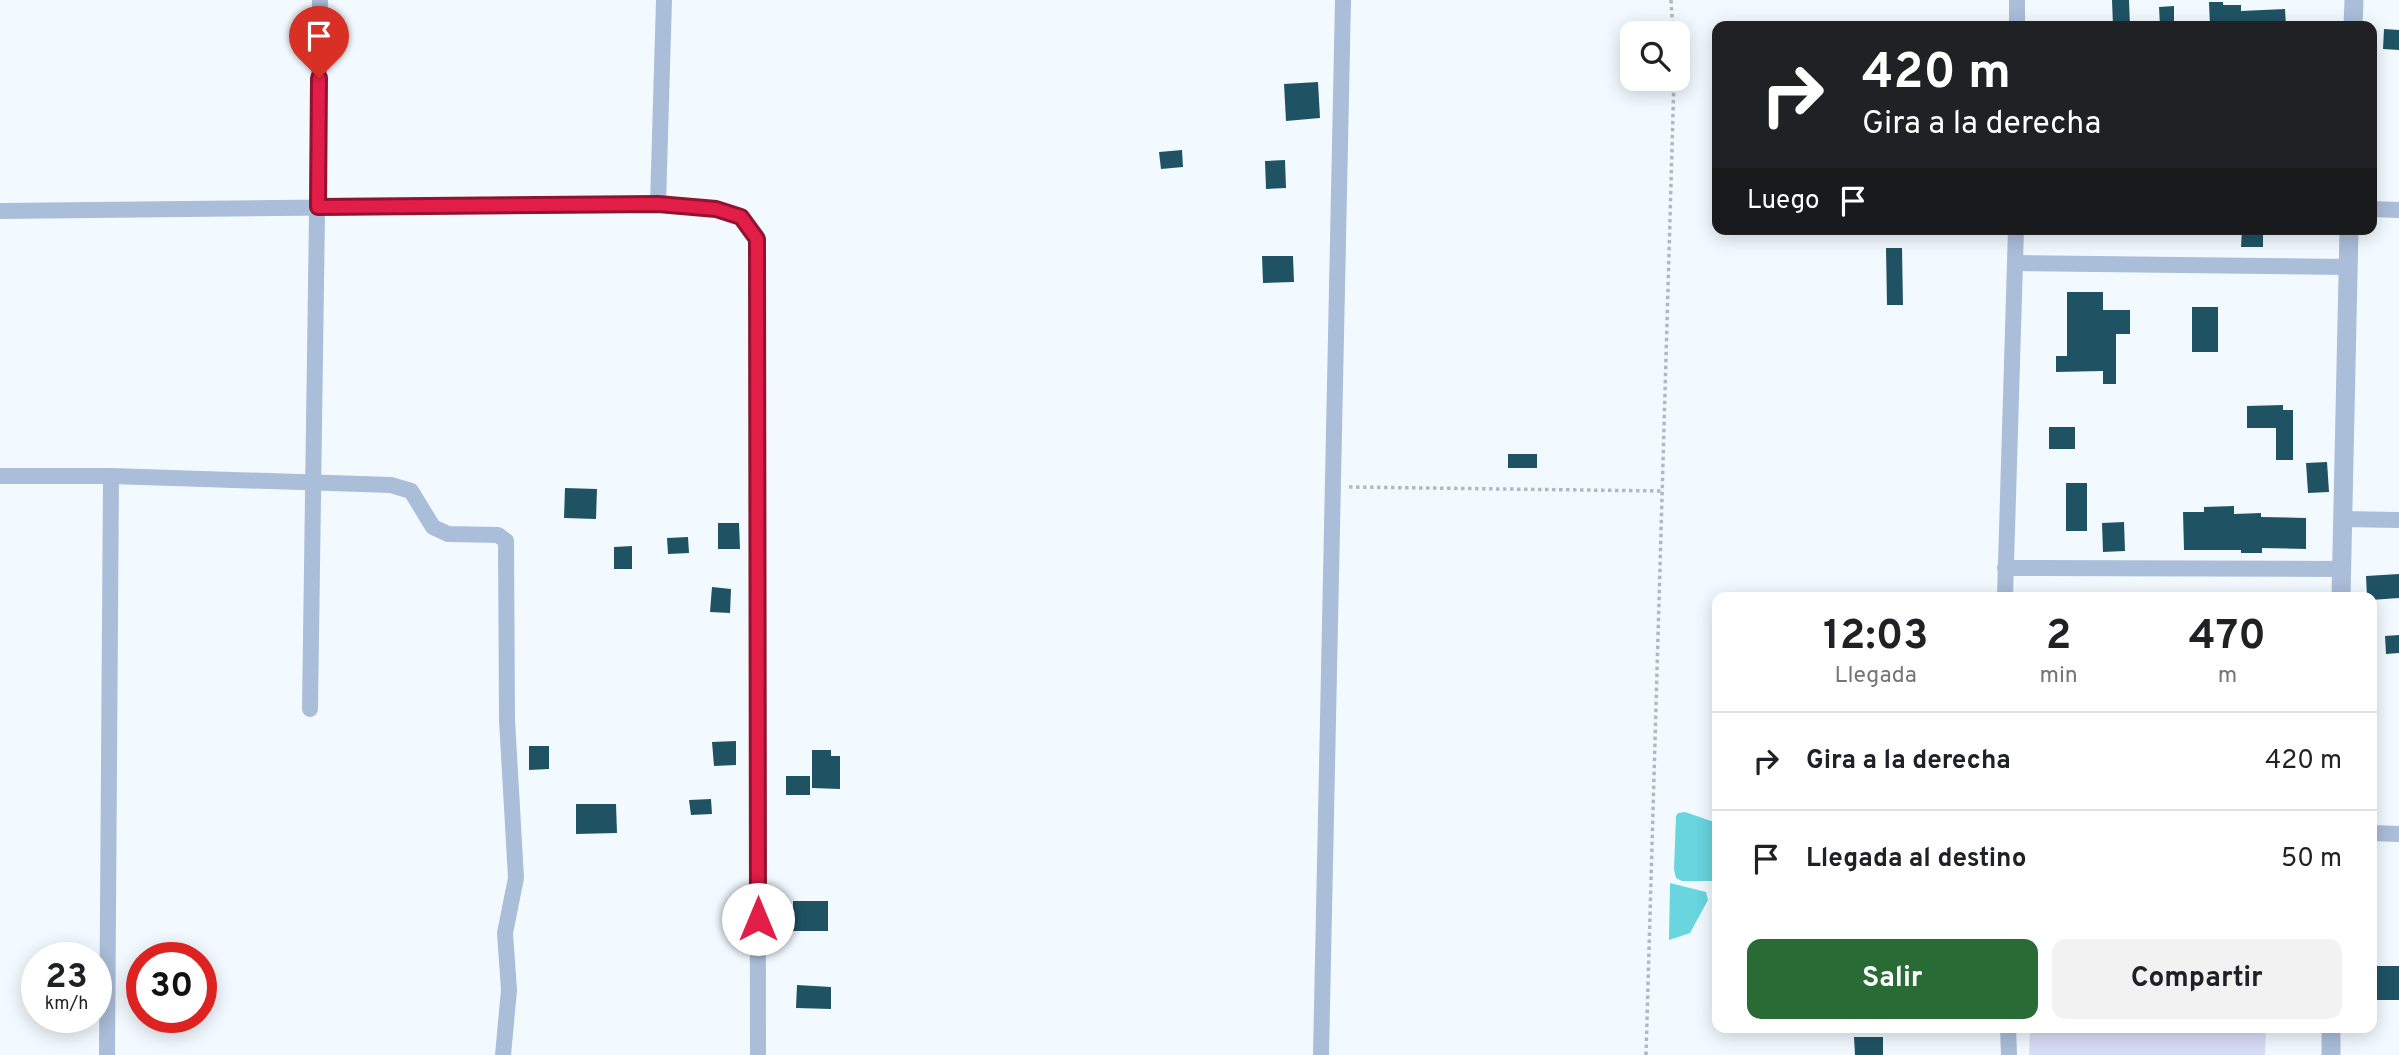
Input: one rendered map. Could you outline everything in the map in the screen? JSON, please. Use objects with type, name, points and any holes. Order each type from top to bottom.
[{"type":"street","points":[[310,709],[320,0]]},
{"type":"street","points":[[658,204],[664,0]]},
{"type":"street","points":[[1321,1055],[1343,0]]},
{"type":"street","points":[[2017,0],[2017,21]]},
{"type":"street","points":[[2353,21],[2354,0]]},
{"type":"street","points":[[0,211],[658,204],[716,209],[741,217],[757,239],[758,1055]]},
{"type":"street","points":[[2377,209],[2399,210]]},
{"type":"street","points":[[2005,592],[2016,235]]},
{"type":"street","points":[[2341,592],[2349,235]]},
{"type":"street","points":[[2016,263],[2348,267]]},
{"type":"street","points":[[0,476],[111,476],[391,485],[411,491],[433,527],[448,534],[498,535],[506,541],[508,720],[516,878],[505,933],[509,990],[503,1055]]},
{"type":"street","points":[[107,1055],[111,476]]},
{"type":"street","points":[[2342,519],[2399,520]]},
{"type":"street","points":[[2005,568],[2341,569]]},
{"type":"street","points":[[2377,833],[2399,834]]},
{"type":"street","points":[[2008,1033],[2008,1055]]},
{"type":"street","points":[[2331,1033],[2331,1055]]},
{"type":"path","points":[[1671,0],[1672,21]]},
{"type":"path","points":[[1646,1055],[1674,91]]},
{"type":"path","points":[[1333,487],[1661,491]]},
{"type":"shaded area","points":[[2030,1033],[2266,1033],[2265,1055],[2029,1055]]},
{"type":"water","points":[[1685,812],[1712,821],[1712,881],[1682,881],[1676,878],[1674,869],[1678,813]]},
{"type":"water","points":[[1670,883],[1706,892],[1708,900],[1690,933],[1669,940]]},
{"type":"building","points":[[2112,0],[2129,0],[2130,21],[2113,21]]},
{"type":"building","points":[[2209,2],[2241,5],[2241,11],[2285,9],[2286,21],[2210,21]]},
{"type":"building","points":[[2174,6],[2174,21],[2160,21],[2159,7]]},
{"type":"building","points":[[2384,29],[2399,30],[2399,50],[2383,49]]},
{"type":"building","points":[[1318,82],[1320,118],[1286,121],[1284,84]]},
{"type":"building","points":[[1182,150],[1183,167],[1161,169],[1159,152]]},
{"type":"building","points":[[1285,160],[1286,188],[1266,189],[1265,161]]},
{"type":"building","points":[[2242,235],[2263,235],[2263,247],[2241,247]]},
{"type":"building","points":[[1886,248],[1902,248],[1903,305],[1887,305]]},
{"type":"building","points":[[1262,256],[1293,256],[1294,282],[1263,283]]},
{"type":"building","points":[[2067,292],[2103,292],[2103,310],[2130,310],[2130,334],[2116,334],[2116,384],[2103,384],[2103,371],[2056,372],[2056,356],[2067,356]]},
{"type":"building","points":[[2192,307],[2218,307],[2218,352],[2192,352]]},
{"type":"building","points":[[2283,405],[2283,410],[2293,410],[2293,460],[2276,460],[2276,428],[2247,428],[2247,406]]},
{"type":"building","points":[[2049,427],[2075,427],[2075,449],[2049,449]]},
{"type":"building","points":[[1508,454],[1537,454],[1537,468],[1508,468]]},
{"type":"building","points":[[2327,462],[2329,492],[2308,493],[2306,463]]},
{"type":"building","points":[[2066,483],[2087,483],[2087,531],[2066,531]]},
{"type":"building","points":[[565,488],[597,489],[596,519],[564,518]]},
{"type":"building","points":[[2234,506],[2234,514],[2261,513],[2261,517],[2306,518],[2306,549],[2262,548],[2262,553],[2241,553],[2241,550],[2184,550],[2183,512],[2204,512],[2204,507]]},
{"type":"building","points":[[2124,522],[2125,551],[2103,552],[2102,523]]},
{"type":"building","points":[[718,523],[739,523],[740,549],[718,549]]},
{"type":"building","points":[[688,537],[689,553],[668,554],[667,538]]},
{"type":"building","points":[[632,546],[632,569],[614,569],[614,547]]},
{"type":"building","points":[[2399,574],[2399,598],[2377,600],[2377,592],[2367,592],[2366,576]]},
{"type":"building","points":[[712,587],[731,589],[730,613],[710,612]]},
{"type":"building","points":[[2399,635],[2399,653],[2386,654],[2385,636]]},
{"type":"building","points":[[736,741],[736,765],[714,766],[712,742]]},
{"type":"building","points":[[529,746],[549,746],[549,769],[529,770]]},
{"type":"building","points":[[812,750],[831,750],[831,756],[840,756],[840,789],[812,788]]},
{"type":"building","points":[[786,776],[810,776],[810,795],[786,795]]},
{"type":"building","points":[[711,799],[712,814],[691,815],[689,800]]},
{"type":"building","points":[[576,804],[616,804],[617,833],[576,834]]},
{"type":"building","points":[[793,901],[828,901],[828,931],[793,931]]},
{"type":"building","points":[[2377,966],[2399,966],[2399,1000],[2377,1000]]},
{"type":"building","points":[[797,985],[831,987],[831,1009],[796,1008]]},
{"type":"building","points":[[1854,1037],[1883,1037],[1883,1055],[1855,1055]]},
{"type":"route","points":[[319,78],[318,207],[658,204],[716,209],[741,217],[757,239],[758,919]]}]
